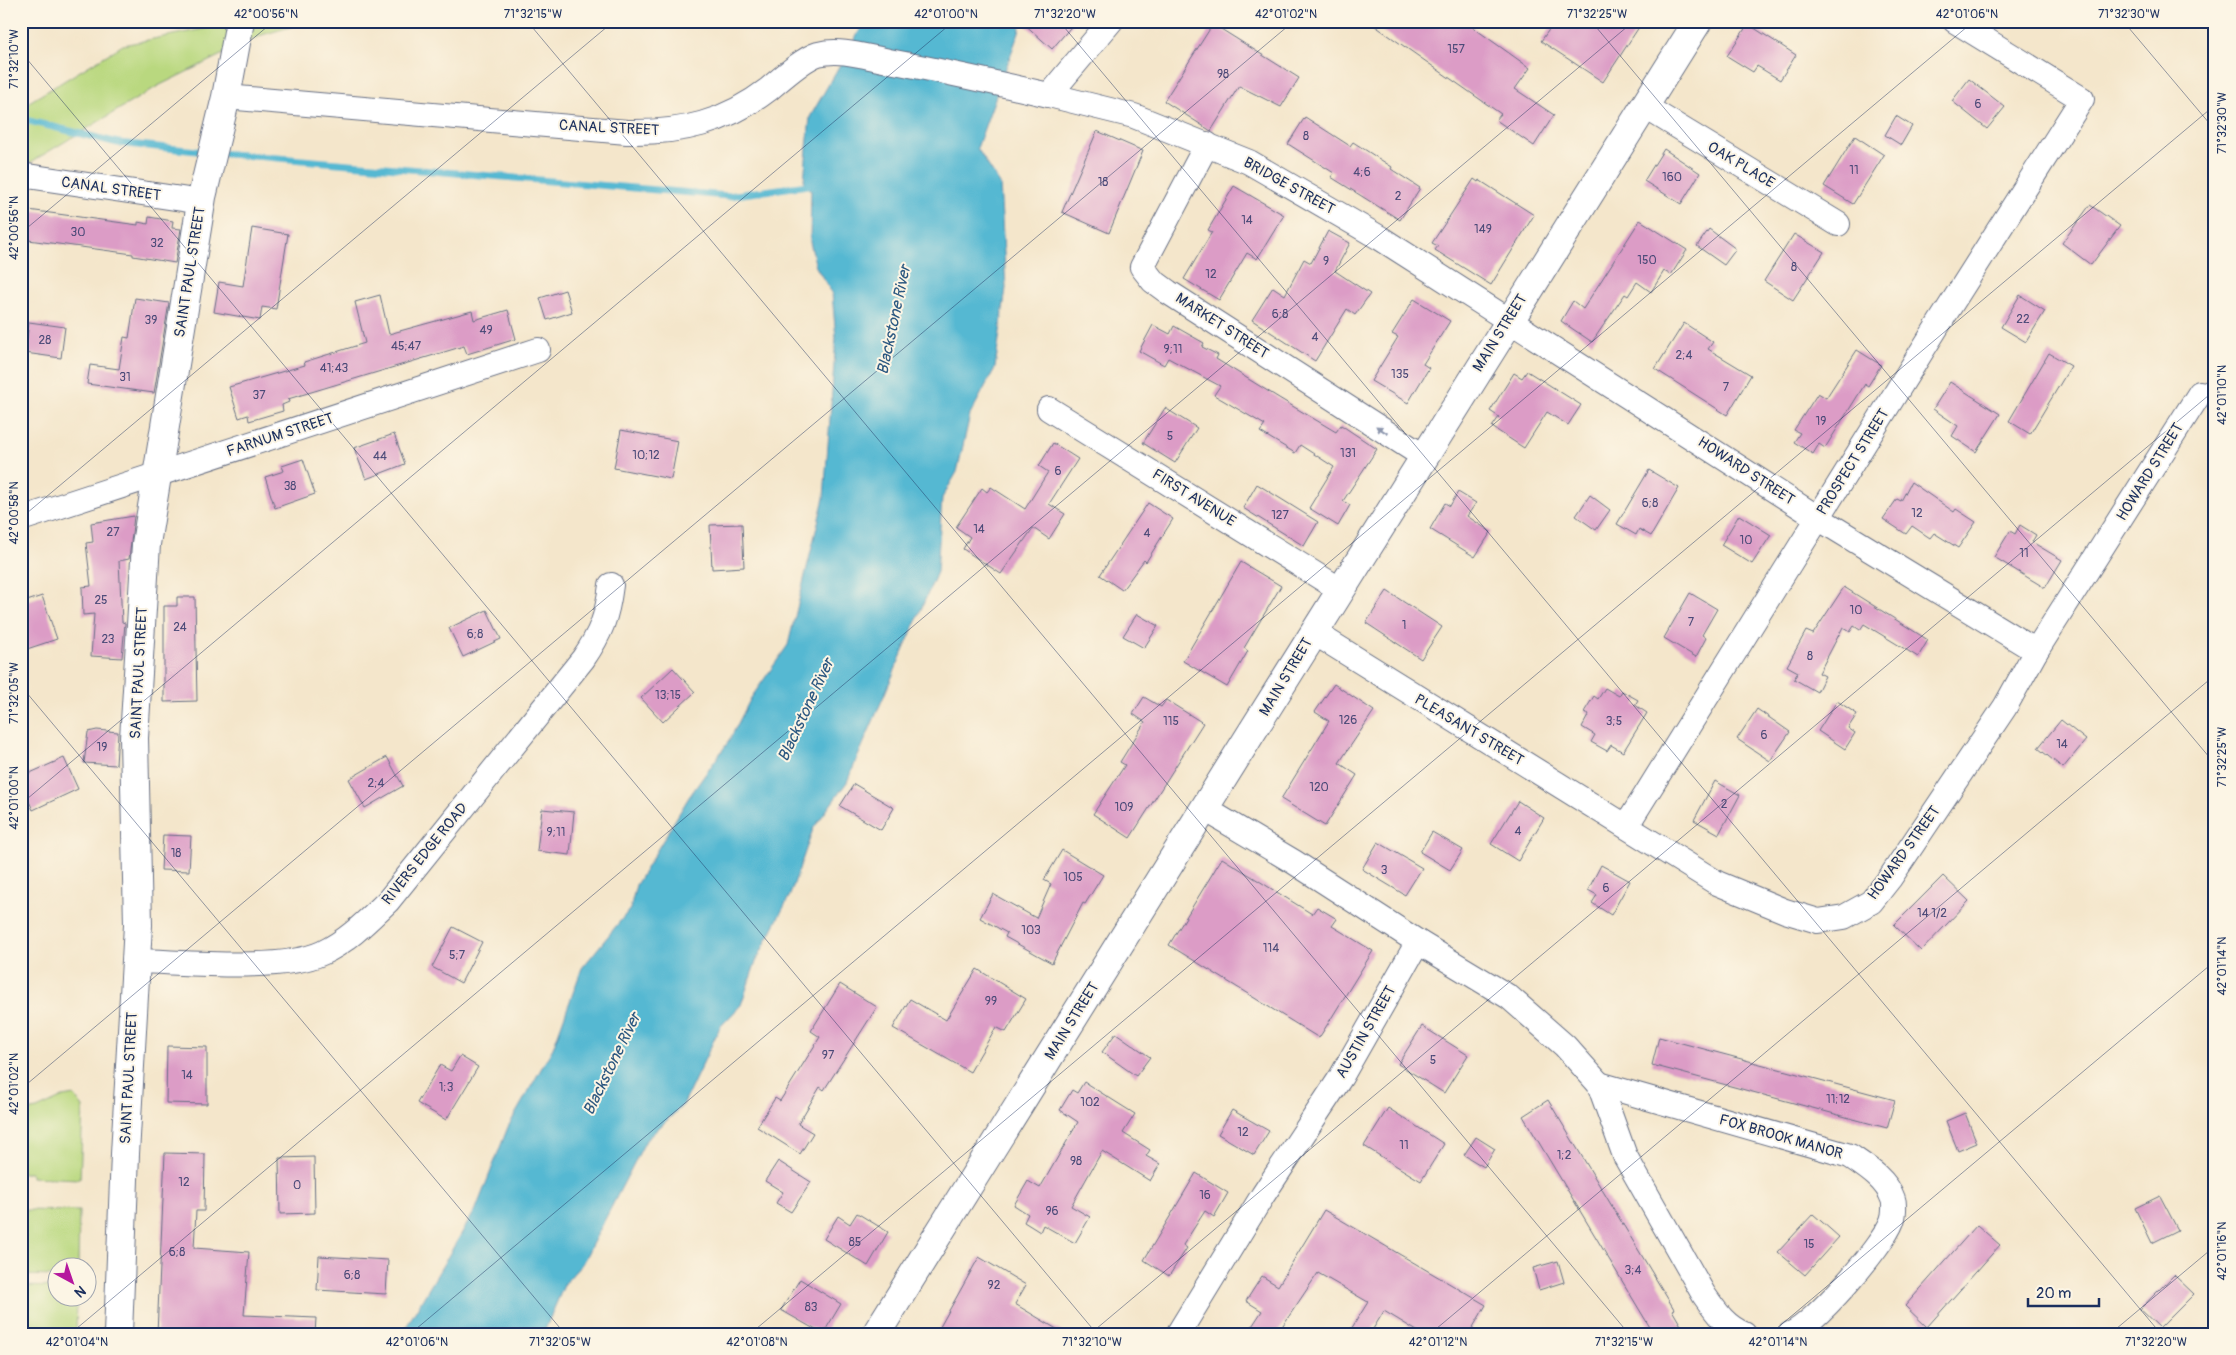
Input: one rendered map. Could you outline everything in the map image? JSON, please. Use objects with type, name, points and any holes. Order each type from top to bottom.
[{"type":"main road","name":"SAINT PAUL STREET","points":[[118,1334],[124,1154],[137,961],[138,893],[134,738],[146,544],[202,202],[226,97],[240,21]]},
{"type":"main road","name":"MAIN STREET","points":[[876,1334],[1205,809],[1339,589],[1698,21]]},
{"type":"street","points":[[1049,95],[1112,21]]},
{"type":"street","name":"PROSPECT STREET","points":[[1627,825],[2082,100],[1955,21]]},
{"type":"street","name":"CANAL STREET","points":[[226,97],[627,132],[669,132],[714,121],[732,114],[753,101],[816,54],[836,51],[948,72],[1049,95]]},
{"type":"street","name":"BRIDGE STREET","points":[[1049,95],[1134,116],[1249,162],[1364,228],[1509,319]]},
{"type":"street","name":"OAK PLACE","points":[[1644,106],[1838,224]]},
{"type":"street","name":"MARKET STREET","points":[[1207,144],[1142,267],[1153,281],[1423,456]]},
{"type":"street","name":"CANAL STREET","points":[[21,175],[202,202]]},
{"type":"street","name":"HOWARD STREET","points":[[1509,319],[1818,518],[2036,651]]},
{"type":"street","name":"FARNUM STREET","points":[[21,519],[538,350]]},
{"type":"street","name":"HOWARD STREET","points":[[1627,825],[1717,883],[1756,900],[1818,920],[1844,917],[1870,902],[1890,878],[2005,707],[2036,651],[2200,393]]},
{"type":"street","name":"FIRST AVENUE","points":[[1049,409],[1339,589]]},
{"type":"street","name":"RIVERS EDGE ROAD","points":[[137,961],[280,963],[322,953],[356,930],[388,901],[583,659],[602,628],[608,613],[611,585]]},
{"type":"street","name":"PLEASANT STREET","points":[[1313,632],[1422,702],[1627,825]]},
{"type":"street","points":[[1205,809],[1294,862],[1418,942],[1516,1002],[1566,1046],[1599,1084],[1625,1156],[1704,1295],[1719,1316],[1732,1329],[1744,1334]]},
{"type":"street","name":"AUSTIN STREET","points":[[1178,1334],[1263,1195],[1341,1077],[1418,942]]},
{"type":"street","name":"FOX BROOK MANOR","points":[[1599,1084],[1850,1156],[1882,1181],[1894,1199],[1893,1220],[1882,1240],[1821,1311],[1798,1331],[1790,1334]]},
{"type":"green space","points":[[243,21],[311,21],[262,35],[158,86],[21,168],[21,107],[123,45]]},
{"type":"green space","points":[[74,1095],[83,1107],[80,1179],[31,1177],[31,1173],[21,1173],[21,1112],[37,1109],[63,1097]]},
{"type":"green space","points":[[21,1210],[79,1211],[78,1258],[48,1258],[48,1276],[21,1275]]},
{"type":"green space","points":[[21,1286],[48,1287],[48,1308],[77,1308],[76,1334],[21,1334]]},
{"type":"water","name":"Blackstone River","points":[[865,21],[1019,21],[1020,29],[977,148],[1000,184],[1006,288],[995,368],[970,415],[957,472],[942,498],[937,572],[847,782],[813,829],[790,895],[756,961],[741,1005],[720,1027],[683,1105],[646,1140],[582,1264],[565,1283],[543,1334],[402,1334],[476,1209],[508,1127],[553,1048],[582,968],[630,909],[636,885],[689,797],[729,741],[751,698],[788,645],[824,498],[836,338],[832,293],[816,267],[810,242],[811,190],[804,180],[810,117]]},
{"type":"building","points":[[1021,21],[1076,21],[1052,49]]},
{"type":"building","points":[[1368,21],[1464,21],[1530,68],[1515,89],[1554,115],[1534,146],[1496,120],[1501,114]]},
{"type":"building","points":[[1555,21],[1643,21],[1603,82],[1541,41]]},
{"type":"building","points":[[1213,24],[1299,78],[1281,107],[1239,86],[1211,131],[1164,101]]},
{"type":"building","points":[[1748,24],[1796,55],[1780,80],[1757,66],[1753,72],[1727,56]]},
{"type":"building","points":[[1969,79],[2005,107],[1987,129],[1952,101]]},
{"type":"building","points":[[1896,116],[1912,126],[1901,145],[1885,135]]},
{"type":"building","points":[[1305,117],[1350,146],[1353,142],[1420,188],[1400,220],[1331,177],[1334,173],[1288,144]]},
{"type":"building","points":[[1097,131],[1143,151],[1109,233],[1062,212]]},
{"type":"building","points":[[1855,136],[1884,155],[1853,204],[1824,186]]},
{"type":"building","points":[[1664,149],[1700,173],[1681,204],[1644,181]]},
{"type":"building","points":[[1474,179],[1478,182],[1479,180],[1534,215],[1491,285],[1435,250],[1438,246],[1432,243]]},
{"type":"building","points":[[1234,186],[1284,215],[1257,259],[1247,253],[1219,300],[1184,279],[1212,232],[1208,230]]},
{"type":"building","points":[[2090,205],[2120,226],[2091,265],[2062,243]]},
{"type":"building","points":[[21,209],[138,225],[138,222],[148,224],[149,217],[173,221],[172,228],[181,229],[175,263],[133,256],[133,254],[21,239]]},
{"type":"building","points":[[1640,220],[1687,250],[1671,275],[1664,271],[1651,292],[1637,282],[1628,296],[1625,294],[1592,342],[1561,321],[1573,301],[1583,309]]},
{"type":"building","points":[[252,228],[288,234],[276,309],[262,307],[260,320],[214,312],[219,282],[243,286]]},
{"type":"building","points":[[1709,229],[1736,249],[1724,265],[1697,246]]},
{"type":"building","points":[[1328,231],[1350,243],[1335,271],[1370,294],[1355,315],[1347,309],[1315,361],[1252,320],[1273,287],[1285,295],[1304,259],[1311,263]]},
{"type":"building","points":[[1794,234],[1824,252],[1793,300],[1764,281]]},
{"type":"building","points":[[565,290],[572,312],[547,320],[540,298]]},
{"type":"building","points":[[380,295],[389,334],[472,311],[474,320],[508,310],[516,339],[467,354],[464,346],[288,399],[289,402],[282,405],[283,411],[249,421],[248,415],[239,418],[229,387],[305,365],[304,362],[365,343],[355,302]]},
{"type":"building","points":[[2020,295],[2045,311],[2026,342],[2001,327]]},
{"type":"building","points":[[135,298],[169,303],[154,393],[87,384],[90,365],[119,369],[124,337],[129,338]]},
{"type":"building","points":[[1414,299],[1450,321],[1423,364],[1429,368],[1408,403],[1371,381],[1398,337],[1392,334]]},
{"type":"building","points":[[29,322],[65,327],[61,358],[25,353]]},
{"type":"building","points":[[1684,323],[1713,342],[1708,349],[1751,375],[1727,415],[1655,369]]},
{"type":"building","points":[[1153,325],[1170,334],[1174,326],[1204,343],[1202,347],[1218,355],[1216,359],[1279,398],[1336,432],[1341,425],[1377,449],[1343,501],[1350,505],[1338,526],[1309,508],[1334,467],[1300,445],[1295,453],[1260,432],[1265,425],[1214,395],[1220,386],[1168,358],[1164,365],[1139,351]]},
{"type":"building","points":[[1857,350],[1881,365],[1868,386],[1865,384],[1825,448],[1819,444],[1813,454],[1794,442],[1800,433],[1794,430],[1818,393],[1826,398]]},
{"type":"building","points":[[2049,353],[2071,366],[2030,434],[2009,421]]},
{"type":"building","points":[[1527,371],[1581,405],[1568,425],[1547,412],[1524,448],[1492,427],[1499,417],[1490,411],[1514,373],[1522,378]]},
{"type":"building","points":[[1950,382],[2000,414],[1976,452],[1952,436],[1958,426],[1933,409]]},
{"type":"building","points":[[1165,408],[1197,428],[1175,463],[1143,443]]},
{"type":"building","points":[[621,430],[678,441],[671,479],[614,468]]},
{"type":"building","points":[[394,434],[405,464],[366,479],[354,448]]},
{"type":"building","points":[[1053,443],[1078,459],[1049,504],[1065,514],[1049,539],[1033,528],[1001,574],[963,549],[970,537],[956,527],[982,488],[987,492],[991,487],[1025,509],[1048,472],[1039,466]]},
{"type":"building","points":[[303,459],[315,494],[275,508],[265,477],[284,471],[282,466]]},
{"type":"building","points":[[1649,470],[1679,488],[1651,536],[1639,529],[1636,535],[1617,524]]},
{"type":"building","points":[[1911,482],[1954,512],[1956,509],[1976,522],[1958,548],[1934,533],[1930,538],[1912,526],[1906,534],[1883,519],[1897,499],[1901,501]]},
{"type":"building","points":[[1257,484],[1318,522],[1304,546],[1243,508]]},
{"type":"building","points":[[1458,492],[1476,503],[1467,516],[1491,532],[1475,557],[1430,529],[1445,503],[1450,506]]},
{"type":"building","points":[[1590,495],[1610,510],[1596,530],[1576,516]]},
{"type":"building","points":[[1148,503],[1173,519],[1146,562],[1144,560],[1122,590],[1100,575]]},
{"type":"building","points":[[1739,515],[1771,535],[1752,564],[1721,545]]},
{"type":"building","points":[[134,516],[129,559],[119,561],[122,622],[125,623],[122,658],[91,656],[94,614],[83,615],[82,587],[91,586],[86,543],[93,542],[91,523]]},
{"type":"building","points":[[742,524],[744,567],[712,569],[710,525]]},
{"type":"building","points":[[2020,525],[2036,535],[2032,542],[2062,560],[2045,588],[1994,557],[2010,531],[2015,534]]},
{"type":"building","points":[[1241,562],[1281,586],[1244,648],[1248,651],[1227,687],[1183,661]]},
{"type":"building","points":[[1844,587],[1928,640],[1918,657],[1864,624],[1860,630],[1854,626],[1850,632],[1843,627],[1819,673],[1825,676],[1817,692],[1794,679],[1798,672],[1787,666],[1806,631],[1813,634]]},
{"type":"building","points":[[1387,591],[1442,627],[1421,659],[1366,623]]},
{"type":"building","points":[[1690,593],[1717,609],[1702,635],[1706,638],[1696,657],[1664,638]]},
{"type":"building","points":[[42,596],[57,639],[27,649],[21,632],[21,603]]},
{"type":"building","points":[[177,597],[195,597],[197,701],[164,702],[164,606],[177,606]]},
{"type":"building","points":[[487,610],[501,639],[463,657],[449,628]]},
{"type":"building","points":[[1137,614],[1158,626],[1144,648],[1123,636]]},
{"type":"building","points":[[673,668],[695,692],[663,722],[641,698]]},
{"type":"building","points":[[1334,684],[1374,711],[1339,763],[1357,775],[1325,826],[1281,799],[1329,721],[1315,712]]},
{"type":"building","points":[[1605,688],[1619,696],[1622,691],[1638,700],[1635,705],[1647,713],[1623,752],[1611,745],[1607,751],[1591,742],[1595,735],[1582,727],[1589,714],[1584,712],[1594,696],[1598,699]]},
{"type":"building","points":[[1144,697],[1161,707],[1166,700],[1203,723],[1130,838],[1093,814],[1125,765],[1120,762],[1145,722],[1133,714]]},
{"type":"building","points":[[1837,701],[1857,714],[1848,728],[1855,733],[1845,749],[1818,731]]},
{"type":"building","points":[[1757,709],[1790,732],[1770,761],[1737,739]]},
{"type":"building","points":[[2061,720],[2086,740],[2063,768],[2038,748]]},
{"type":"building","points":[[97,730],[118,732],[116,765],[84,763],[88,732]]},
{"type":"building","points":[[387,757],[403,786],[365,808],[349,779]]},
{"type":"building","points":[[64,758],[78,789],[33,810],[21,784],[21,777]]},
{"type":"building","points":[[1715,781],[1740,795],[1719,834],[1694,820]]},
{"type":"building","points":[[854,784],[894,808],[881,830],[840,806]]},
{"type":"building","points":[[1518,801],[1544,818],[1518,861],[1491,844]]},
{"type":"building","points":[[542,809],[574,812],[570,855],[537,851]]},
{"type":"building","points":[[1432,832],[1463,850],[1450,870],[1420,852]]},
{"type":"building","points":[[163,835],[191,836],[189,871],[161,870]]},
{"type":"building","points":[[1378,842],[1422,868],[1405,895],[1362,869]]},
{"type":"building","points":[[1062,850],[1103,875],[1085,904],[1083,903],[1052,963],[1005,937],[1007,933],[980,918],[993,894],[1036,918],[1051,884],[1044,880]]},
{"type":"building","points":[[1222,858],[1312,914],[1317,907],[1337,919],[1332,926],[1373,951],[1319,1038],[1169,945]]},
{"type":"building","points":[[1601,865],[1630,881],[1611,915],[1592,903],[1597,895],[1588,890]]},
{"type":"building","points":[[1943,876],[1969,901],[1921,951],[1894,925]]},
{"type":"building","points":[[453,927],[482,942],[461,983],[432,967]]},
{"type":"building","points":[[977,969],[1026,999],[1006,1032],[996,1027],[970,1072],[893,1028],[910,999],[946,1020]]},
{"type":"building","points":[[840,984],[877,1007],[824,1090],[820,1087],[798,1124],[813,1133],[800,1154],[757,1127],[775,1098],[780,1101],[820,1037],[811,1031]]},
{"type":"building","points":[[1422,1026],[1468,1055],[1444,1093],[1398,1064]]},
{"type":"building","points":[[1116,1033],[1150,1057],[1136,1076],[1102,1052]]},
{"type":"building","points":[[1659,1037],[1895,1100],[1887,1128],[1652,1065]]},
{"type":"building","points":[[167,1046],[207,1047],[207,1104],[166,1103]]},
{"type":"building","points":[[460,1056],[478,1067],[446,1120],[417,1103],[440,1065],[451,1071]]},
{"type":"building","points":[[1084,1082],[1135,1114],[1123,1133],[1150,1150],[1146,1156],[1160,1164],[1150,1181],[1102,1151],[1071,1206],[1090,1217],[1075,1243],[1043,1225],[1040,1232],[1024,1222],[1028,1214],[1014,1205],[1028,1181],[1040,1188],[1078,1122],[1060,1110],[1072,1090],[1077,1093]]},
{"type":"building","points":[[1548,1100],[1674,1309],[1672,1310],[1686,1334],[1654,1334],[1523,1116]]},
{"type":"building","points":[[1388,1108],[1444,1144],[1421,1181],[1364,1146]]},
{"type":"building","points":[[1232,1110],[1269,1131],[1254,1155],[1218,1134]]},
{"type":"building","points":[[1965,1113],[1977,1143],[1958,1151],[1946,1121]]},
{"type":"building","points":[[1476,1137],[1495,1149],[1484,1167],[1464,1155]]},
{"type":"building","points":[[165,1153],[205,1154],[204,1211],[196,1211],[194,1248],[249,1252],[244,1315],[316,1318],[315,1334],[157,1334]]},
{"type":"building","points":[[314,1157],[315,1213],[280,1214],[279,1158]]},
{"type":"building","points":[[778,1161],[811,1182],[791,1212],[776,1203],[783,1192],[765,1181]]},
{"type":"building","points":[[1196,1173],[1228,1193],[1214,1217],[1205,1211],[1183,1245],[1187,1248],[1169,1276],[1144,1260]]},
{"type":"building","points":[[2160,1196],[2178,1230],[2152,1243],[2135,1208]]},
{"type":"building","points":[[1324,1210],[1486,1305],[1469,1334],[1422,1334],[1384,1311],[1370,1334],[1348,1334],[1368,1302],[1318,1273],[1277,1334],[1247,1334],[1262,1311],[1246,1301],[1262,1276],[1278,1286]]},
{"type":"building","points":[[857,1213],[888,1232],[868,1266],[824,1239],[838,1216],[850,1224]]},
{"type":"building","points":[[1813,1214],[1839,1237],[1805,1275],[1778,1252]]},
{"type":"building","points":[[1977,1225],[2000,1245],[1927,1327],[1905,1306]]},
{"type":"building","points":[[319,1256],[388,1260],[386,1294],[317,1290]]},
{"type":"building","points":[[979,1257],[1026,1285],[1015,1304],[1065,1334],[936,1334]]},
{"type":"building","points":[[1558,1261],[1564,1282],[1539,1290],[1533,1268]]},
{"type":"building","points":[[2174,1275],[2194,1294],[2160,1328],[2140,1309]]},
{"type":"building","points":[[800,1279],[841,1304],[823,1334],[781,1310]]},
{"type":"waterway","points":[[21,119],[118,143],[207,152]]},
{"type":"waterway","points":[[218,153],[728,196],[815,184]]}]
